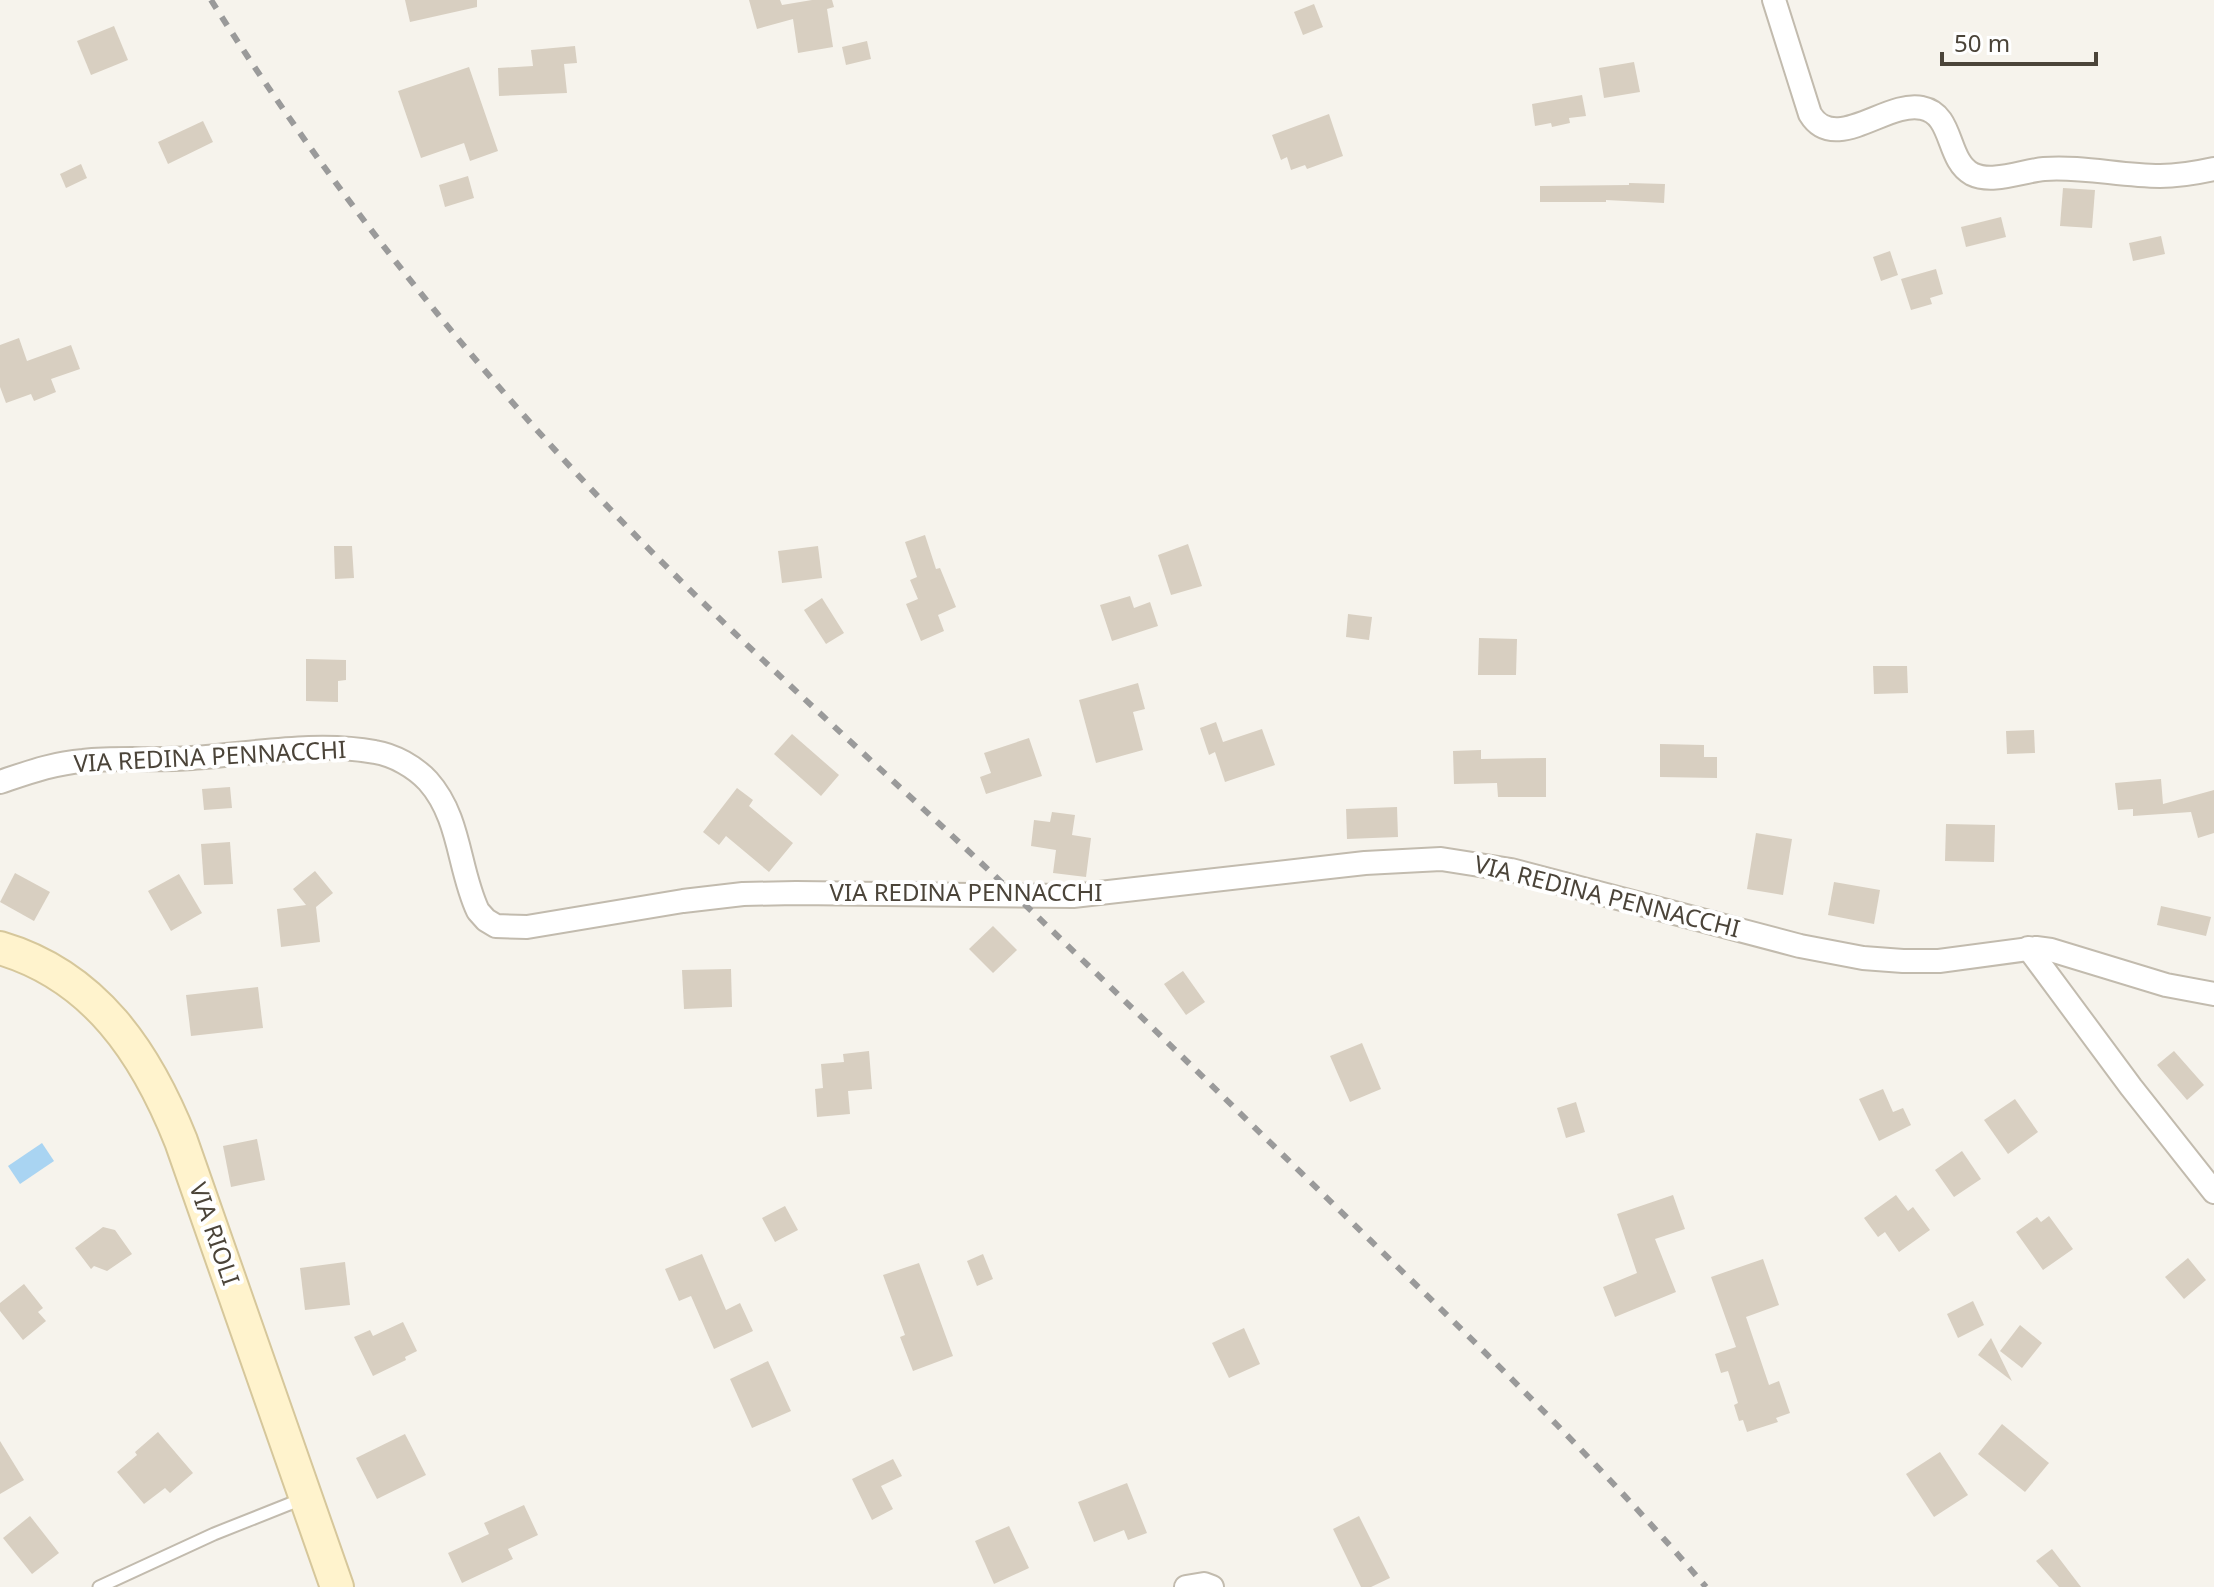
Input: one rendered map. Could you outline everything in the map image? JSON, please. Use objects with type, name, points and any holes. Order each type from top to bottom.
[{"type":"main road","name":"VIA RIOLI","points":[[0,948],[40,963],[84,993],[117,1025],[155,1082],[181,1141],[337,1587]]},
{"type":"street","points":[[1774,0],[1810,114],[1827,129],[1849,128],[1896,110],[1928,109],[1944,127],[1959,161],[1968,172],[1980,177],[2057,169],[2159,176],[2214,169]]},
{"type":"street","name":"VIA REDINA PENNACCHI","points":[[0,782],[46,767],[82,761],[195,758],[307,749],[385,754],[416,770],[434,789],[453,827],[478,911],[492,924],[505,927],[539,926],[743,894],[1073,896],[1285,871],[1441,859],[1543,877],[1849,956],[1939,961],[2028,948],[2051,950],[2166,985],[2214,994]]},
{"type":"street","points":[[2028,948],[2214,1192]]},
{"type":"street","points":[[1186,1587],[1204,1584],[1212,1587]]},
{"type":"lane","points":[[99,1587],[214,1534],[306,1498]]},
{"type":"water","points":[[42,1143],[54,1161],[20,1184],[8,1166]]},
{"type":"building","points":[[405,0],[477,0],[477,7],[410,22]]},
{"type":"building","points":[[749,0],[780,0],[782,5],[832,0],[834,7],[827,9],[833,47],[798,53],[793,19],[757,29]]},
{"type":"building","points":[[1314,4],[1323,27],[1303,35],[1294,12]]},
{"type":"building","points":[[114,26],[128,60],[91,75],[77,41]]},
{"type":"building","points":[[867,41],[871,59],[846,65],[842,47]]},
{"type":"building","points":[[575,46],[577,63],[564,64],[567,93],[499,96],[498,68],[533,66],[531,50]]},
{"type":"building","points":[[1634,62],[1640,92],[1604,98],[1599,68]]},
{"type":"building","points":[[469,67],[498,151],[470,161],[464,143],[421,158],[398,91]]},
{"type":"building","points":[[1582,95],[1586,116],[1569,118],[1570,123],[1552,127],[1551,123],[1535,126],[1532,104]]},
{"type":"building","points":[[1329,114],[1343,156],[1307,169],[1305,165],[1291,170],[1287,157],[1281,160],[1272,135]]},
{"type":"building","points":[[203,121],[213,142],[168,164],[158,142]]},
{"type":"building","points":[[81,164],[87,178],[66,188],[60,174]]},
{"type":"building","points":[[468,176],[474,198],[445,207],[439,185]]},
{"type":"building","points":[[1665,184],[1664,203],[1606,200],[1540,202],[1540,186]]},
{"type":"building","points":[[2063,188],[2095,190],[2092,228],[2060,226]]},
{"type":"building","points":[[2001,217],[2006,237],[1966,247],[1961,227]]},
{"type":"building","points":[[2161,236],[2165,254],[2133,261],[2129,243]]},
{"type":"building","points":[[1890,251],[1898,275],[1881,281],[1873,257]]},
{"type":"building","points":[[1936,269],[1943,294],[1930,298],[1932,304],[1911,310],[1901,279]]},
{"type":"building","points":[[19,338],[27,361],[71,345],[80,369],[51,379],[56,392],[34,401],[31,394],[6,403],[0,387],[0,345]]},
{"type":"building","points":[[925,535],[936,569],[940,568],[956,607],[938,615],[944,631],[921,641],[906,604],[918,599],[910,580],[917,577],[905,542]]},
{"type":"building","points":[[1188,544],[1202,586],[1171,595],[1158,555]]},
{"type":"building","points":[[334,546],[352,546],[354,578],[335,579]]},
{"type":"building","points":[[818,546],[822,578],[782,583],[778,551]]},
{"type":"building","points":[[1130,596],[1134,608],[1150,602],[1158,626],[1112,641],[1100,605]]},
{"type":"building","points":[[822,598],[844,633],[826,644],[804,610]]},
{"type":"building","points":[[1348,614],[1372,617],[1369,640],[1346,637]]},
{"type":"building","points":[[1479,638],[1517,639],[1516,675],[1478,675]]},
{"type":"building","points":[[306,659],[346,660],[346,680],[338,681],[338,702],[306,701]]},
{"type":"building","points":[[1873,666],[1907,666],[1908,693],[1874,694]]},
{"type":"building","points":[[1138,683],[1145,709],[1133,712],[1143,750],[1096,763],[1079,700]]},
{"type":"building","points":[[1216,722],[1223,742],[1262,729],[1275,765],[1225,782],[1215,752],[1209,755],[1200,728]]},
{"type":"building","points":[[2034,730],[2035,753],[2007,754],[2006,731]]},
{"type":"building","points":[[792,734],[839,775],[821,796],[774,754]]},
{"type":"building","points":[[1029,738],[1042,776],[986,794],[980,777],[991,773],[984,753]]},
{"type":"building","points":[[1660,744],[1704,745],[1704,757],[1717,757],[1717,778],[1660,777]]},
{"type":"building","points":[[1481,750],[1481,759],[1546,758],[1546,797],[1498,797],[1497,783],[1454,784],[1453,751]]},
{"type":"building","points":[[2161,779],[2163,804],[2214,790],[2214,833],[2198,838],[2191,812],[2133,816],[2133,809],[2118,810],[2115,783]]},
{"type":"building","points":[[230,787],[232,808],[204,810],[202,789]]},
{"type":"building","points":[[737,788],[753,800],[749,806],[793,843],[769,872],[726,836],[719,845],[703,832]]},
{"type":"building","points":[[1397,807],[1398,837],[1347,839],[1346,809]]},
{"type":"building","points":[[1052,812],[1075,815],[1072,835],[1091,838],[1086,877],[1053,873],[1056,850],[1031,846],[1034,820],[1050,822]]},
{"type":"building","points":[[1946,824],[1995,825],[1994,862],[1945,861]]},
{"type":"building","points":[[1756,833],[1792,839],[1783,895],[1747,889]]},
{"type":"building","points":[[230,842],[233,884],[204,885],[201,844]]},
{"type":"building","points":[[315,871],[333,893],[316,907],[320,942],[281,947],[277,909],[306,905],[293,889]]},
{"type":"building","points":[[15,873],[50,892],[34,921],[0,902]]},
{"type":"building","points":[[179,874],[202,913],[171,931],[148,891]]},
{"type":"building","points":[[1834,882],[1880,890],[1874,924],[1828,915]]},
{"type":"building","points":[[2161,906],[2211,917],[2206,936],[2157,925]]},
{"type":"building","points":[[993,926],[1017,950],[993,973],[969,949]]},
{"type":"building","points":[[731,969],[732,1007],[684,1009],[682,970]]},
{"type":"building","points":[[1183,971],[1205,1002],[1186,1015],[1164,984]]},
{"type":"building","points":[[258,987],[263,1028],[191,1036],[186,995]]},
{"type":"building","points":[[1362,1043],[1381,1089],[1350,1102],[1330,1056]]},
{"type":"building","points":[[869,1051],[872,1089],[848,1091],[850,1114],[817,1117],[815,1089],[823,1088],[821,1064],[844,1062],[843,1054]]},
{"type":"building","points":[[2174,1051],[2204,1085],[2187,1100],[2157,1065]]},
{"type":"building","points":[[1883,1089],[1893,1112],[1903,1108],[1911,1125],[1879,1141],[1859,1099]]},
{"type":"building","points":[[2015,1099],[2038,1132],[2008,1154],[1984,1120]]},
{"type":"building","points":[[1576,1102],[1585,1132],[1566,1138],[1557,1108]]},
{"type":"building","points":[[257,1139],[265,1180],[231,1187],[223,1146]]},
{"type":"building","points":[[1962,1151],[1981,1179],[1954,1197],[1935,1170]]},
{"type":"building","points":[[1673,1195],[1685,1229],[1655,1239],[1676,1292],[1615,1317],[1603,1287],[1637,1273],[1617,1214]]},
{"type":"building","points":[[1896,1195],[1908,1211],[1913,1207],[1930,1230],[1899,1252],[1885,1232],[1878,1237],[1864,1218]]},
{"type":"building","points":[[785,1206],[798,1230],[775,1242],[762,1218]]},
{"type":"building","points":[[2049,1216],[2073,1249],[2043,1270],[2016,1232],[2037,1217],[2041,1222]]},
{"type":"building","points":[[103,1227],[115,1230],[132,1254],[107,1271],[94,1266],[91,1269],[75,1248]]},
{"type":"building","points":[[702,1254],[726,1310],[740,1303],[753,1331],[714,1349],[691,1296],[679,1301],[665,1269]]},
{"type":"building","points":[[983,1254],[993,1279],[977,1286],[967,1261]]},
{"type":"building","points":[[2188,1258],[2206,1280],[2184,1299],[2165,1277]]},
{"type":"building","points":[[1763,1259],[1779,1305],[1746,1317],[1769,1385],[1779,1381],[1790,1413],[1776,1418],[1778,1422],[1747,1432],[1743,1420],[1739,1421],[1734,1405],[1738,1403],[1728,1371],[1721,1373],[1715,1354],[1736,1347],[1711,1277]]},
{"type":"building","points":[[345,1262],[350,1305],[305,1310],[300,1268]]},
{"type":"building","points":[[919,1263],[953,1356],[913,1371],[900,1337],[905,1335],[883,1275]]},
{"type":"building","points":[[24,1284],[43,1308],[38,1312],[46,1321],[23,1340],[0,1311],[0,1303]]},
{"type":"building","points":[[1973,1301],[1984,1325],[1958,1338],[1947,1314]]},
{"type":"building","points":[[403,1322],[417,1351],[373,1376],[354,1337],[370,1330],[373,1336]]},
{"type":"building","points":[[2020,1325],[2042,1343],[2022,1368],[2000,1351]]},
{"type":"building","points":[[1244,1328],[1260,1364],[1229,1378],[1212,1343]]},
{"type":"building","points":[[1991,1338],[2012,1381],[1978,1355]]},
{"type":"building","points":[[768,1361],[791,1411],[752,1428],[730,1379]]},
{"type":"building","points":[[2002,1424],[2049,1463],[2025,1492],[1978,1454]]},
{"type":"building","points":[[158,1432],[193,1473],[170,1493],[165,1488],[144,1504],[117,1472]]},
{"type":"building","points":[[405,1434],[426,1475],[377,1499],[356,1458]]},
{"type":"building","points":[[0,1441],[24,1480],[0,1494]]},
{"type":"building","points":[[1940,1452],[1968,1495],[1934,1517],[1906,1474]]},
{"type":"building","points":[[893,1459],[902,1476],[881,1486],[893,1509],[872,1520],[852,1479]]},
{"type":"building","points":[[1127,1483],[1147,1533],[1128,1540],[1124,1530],[1094,1542],[1078,1502]]},
{"type":"building","points":[[524,1505],[538,1535],[508,1549],[513,1559],[462,1583],[448,1553],[489,1534],[484,1523]]},
{"type":"building","points":[[30,1516],[59,1553],[32,1574],[3,1538]]},
{"type":"building","points":[[1359,1516],[1390,1578],[1371,1587],[1361,1587],[1333,1529]]},
{"type":"building","points":[[1009,1526],[1029,1568],[994,1584],[975,1541]]},
{"type":"building","points":[[2052,1549],[2081,1587],[2059,1587],[2036,1561]]},
{"type":"railway","points":[[211,0],[301,134],[398,264],[501,389],[610,509],[760,657],[1061,939],[1457,1325],[1584,1453],[1706,1587]]}]
